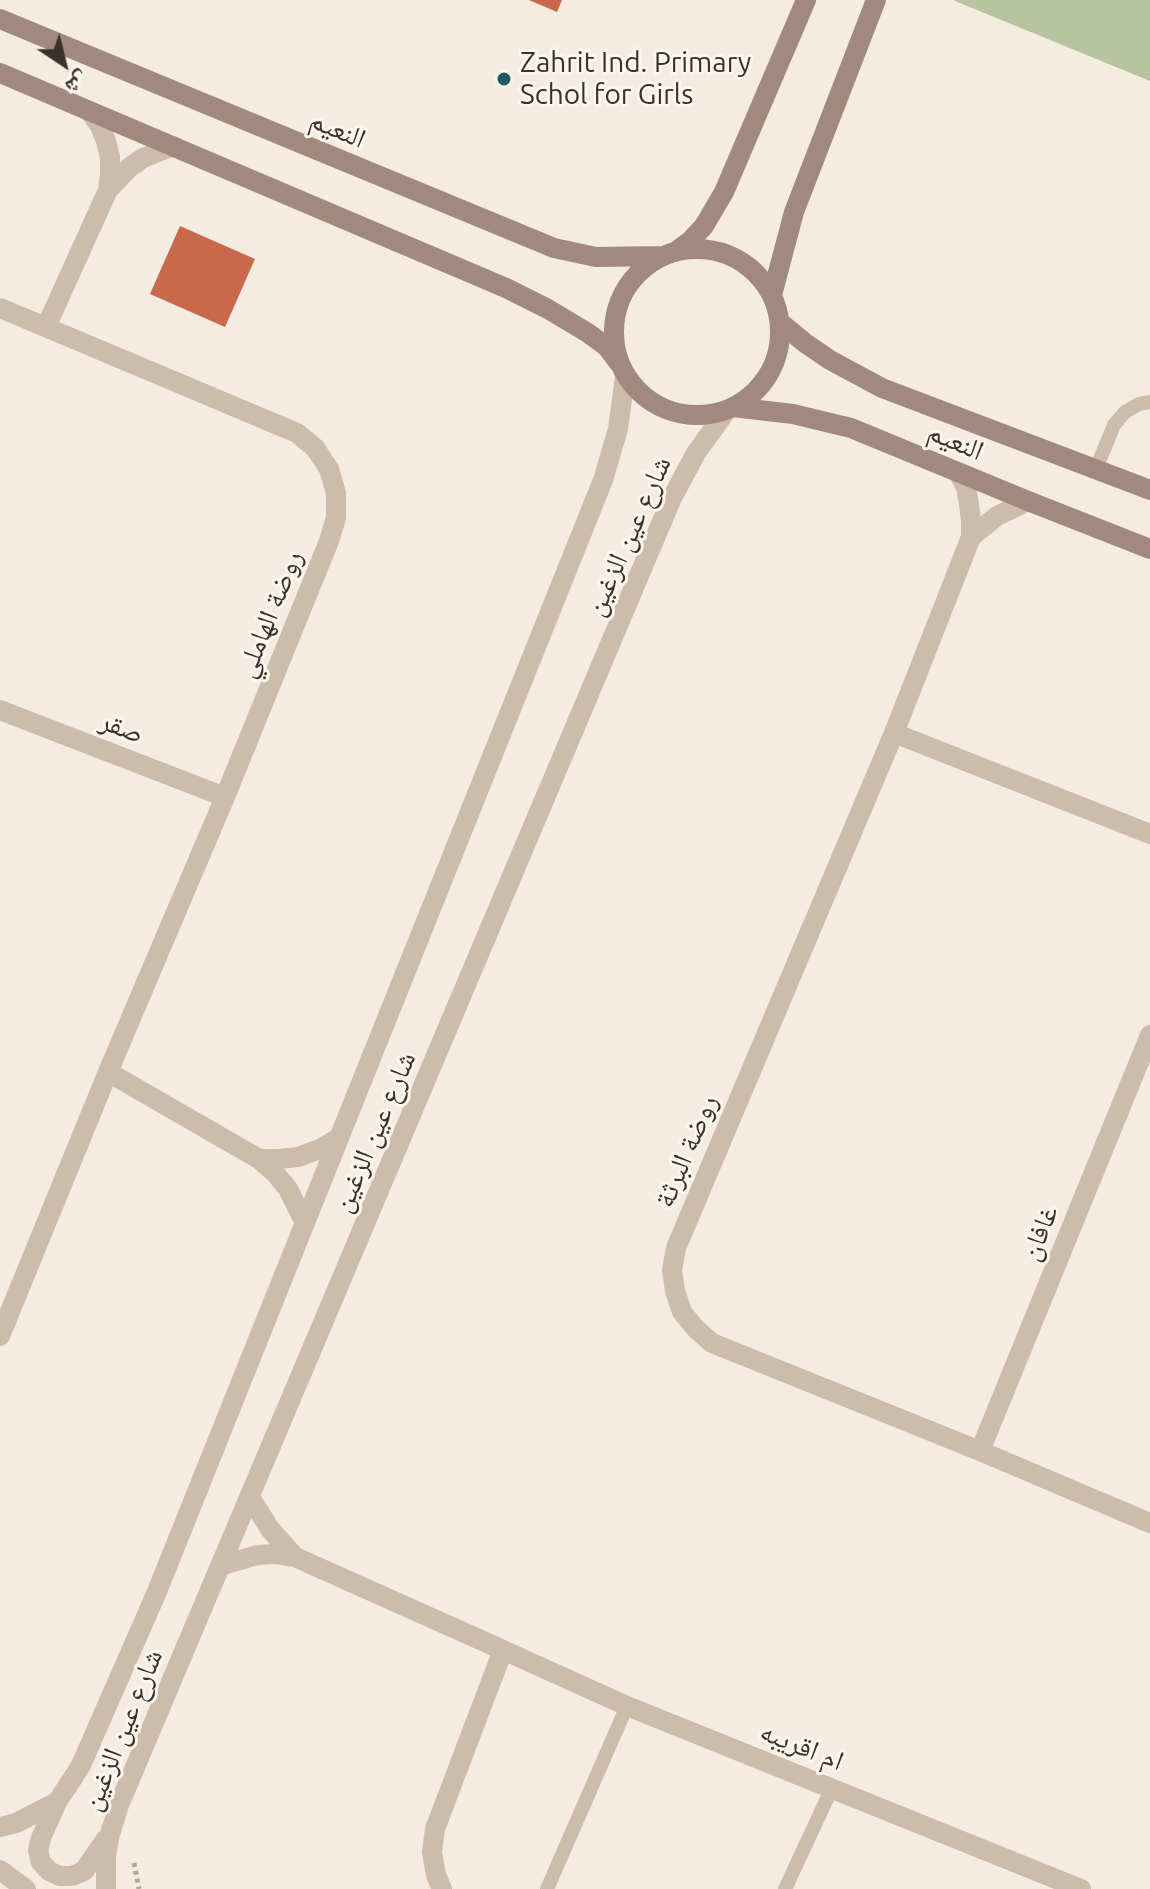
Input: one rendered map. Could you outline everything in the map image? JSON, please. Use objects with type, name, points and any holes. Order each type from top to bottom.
[{"type":"street","points":[[622,370],[614,342],[613,321],[619,301],[629,283],[644,268],[690,241],[704,226],[724,192],[806,0]]},
{"type":"street","points":[[772,295],[799,198],[876,0]]},
{"type":"street","name":"النعيم","points":[[0,19],[554,248],[596,257],[668,254]]},
{"type":"street","points":[[0,73],[517,293],[607,347],[640,394],[659,407],[681,414],[705,416],[730,408],[748,398],[760,386],[777,357],[782,324],[772,295],[759,277],[742,262],[721,252],[698,249],[668,254]]},
{"type":"street","points":[[90,112],[100,126],[110,157],[108,190]]},
{"type":"street","points":[[46,327],[108,190],[143,158],[173,146]]},
{"type":"street","name":"روضة الهاملي","points":[[0,308],[297,433],[315,448],[329,469],[336,493],[336,518],[329,541],[0,1336]]},
{"type":"street","name":"النعيم","points":[[782,324],[830,360],[882,388],[1150,490]]},
{"type":"street","name":"شارع عين الزغين","points":[[0,1827],[16,1823],[57,1802],[81,1765],[156,1594],[603,480],[618,429],[622,370]]},
{"type":"street","name":"النعيم","points":[[730,408],[793,414],[851,428],[1150,549]]},
{"type":"street","name":"شارع عين الزغين","points":[[106,1889],[106,1855],[119,1805],[671,500],[696,453],[730,408]]},
{"type":"street","name":"روضة البرثة","points":[[959,473],[966,488],[971,537],[894,733],[676,1248],[672,1270],[675,1291],[682,1312],[712,1343],[1150,1523]]},
{"type":"street","points":[[971,537],[997,516],[1028,501]]},
{"type":"street","name":"صقر","points":[[0,710],[225,797]]},
{"type":"street","points":[[894,733],[1150,834]]},
{"type":"street","name":"غافان","points":[[980,1451],[1150,1035]]},
{"type":"street","points":[[108,1072],[259,1159],[288,1189],[305,1223]]},
{"type":"street","points":[[259,1159],[298,1157],[339,1138]]},
{"type":"street","name":"ام اقريبه","points":[[250,1497],[270,1529],[295,1557]]},
{"type":"street","name":"ام اقريبه","points":[[220,1566],[257,1555],[295,1557],[627,1706],[1081,1889]]},
{"type":"street","points":[[442,1889],[432,1852],[435,1829],[503,1650]]},
{"type":"street","points":[[57,1802],[38,1850],[41,1862],[49,1871],[60,1876],[72,1876],[84,1871],[110,1834]]},
{"type":"street","points":[[0,1870],[26,1889]]},
{"type":"lane","points":[[1096,469],[1114,425],[1125,412],[1150,402]]},
{"type":"lane","points":[[547,1889],[627,1706]]},
{"type":"lane","points":[[785,1889],[832,1788]]},
{"type":"green space","points":[[955,0],[1150,0],[1150,81],[955,1]]},
{"type":"building","points":[[529,0],[562,0],[557,12]]},
{"type":"building","points":[[180,226],[255,259],[225,327],[150,294]]},
{"type":"place","name":"Zahrit Ind. Primary Schol for Girls","points":[[504,79]]}]
